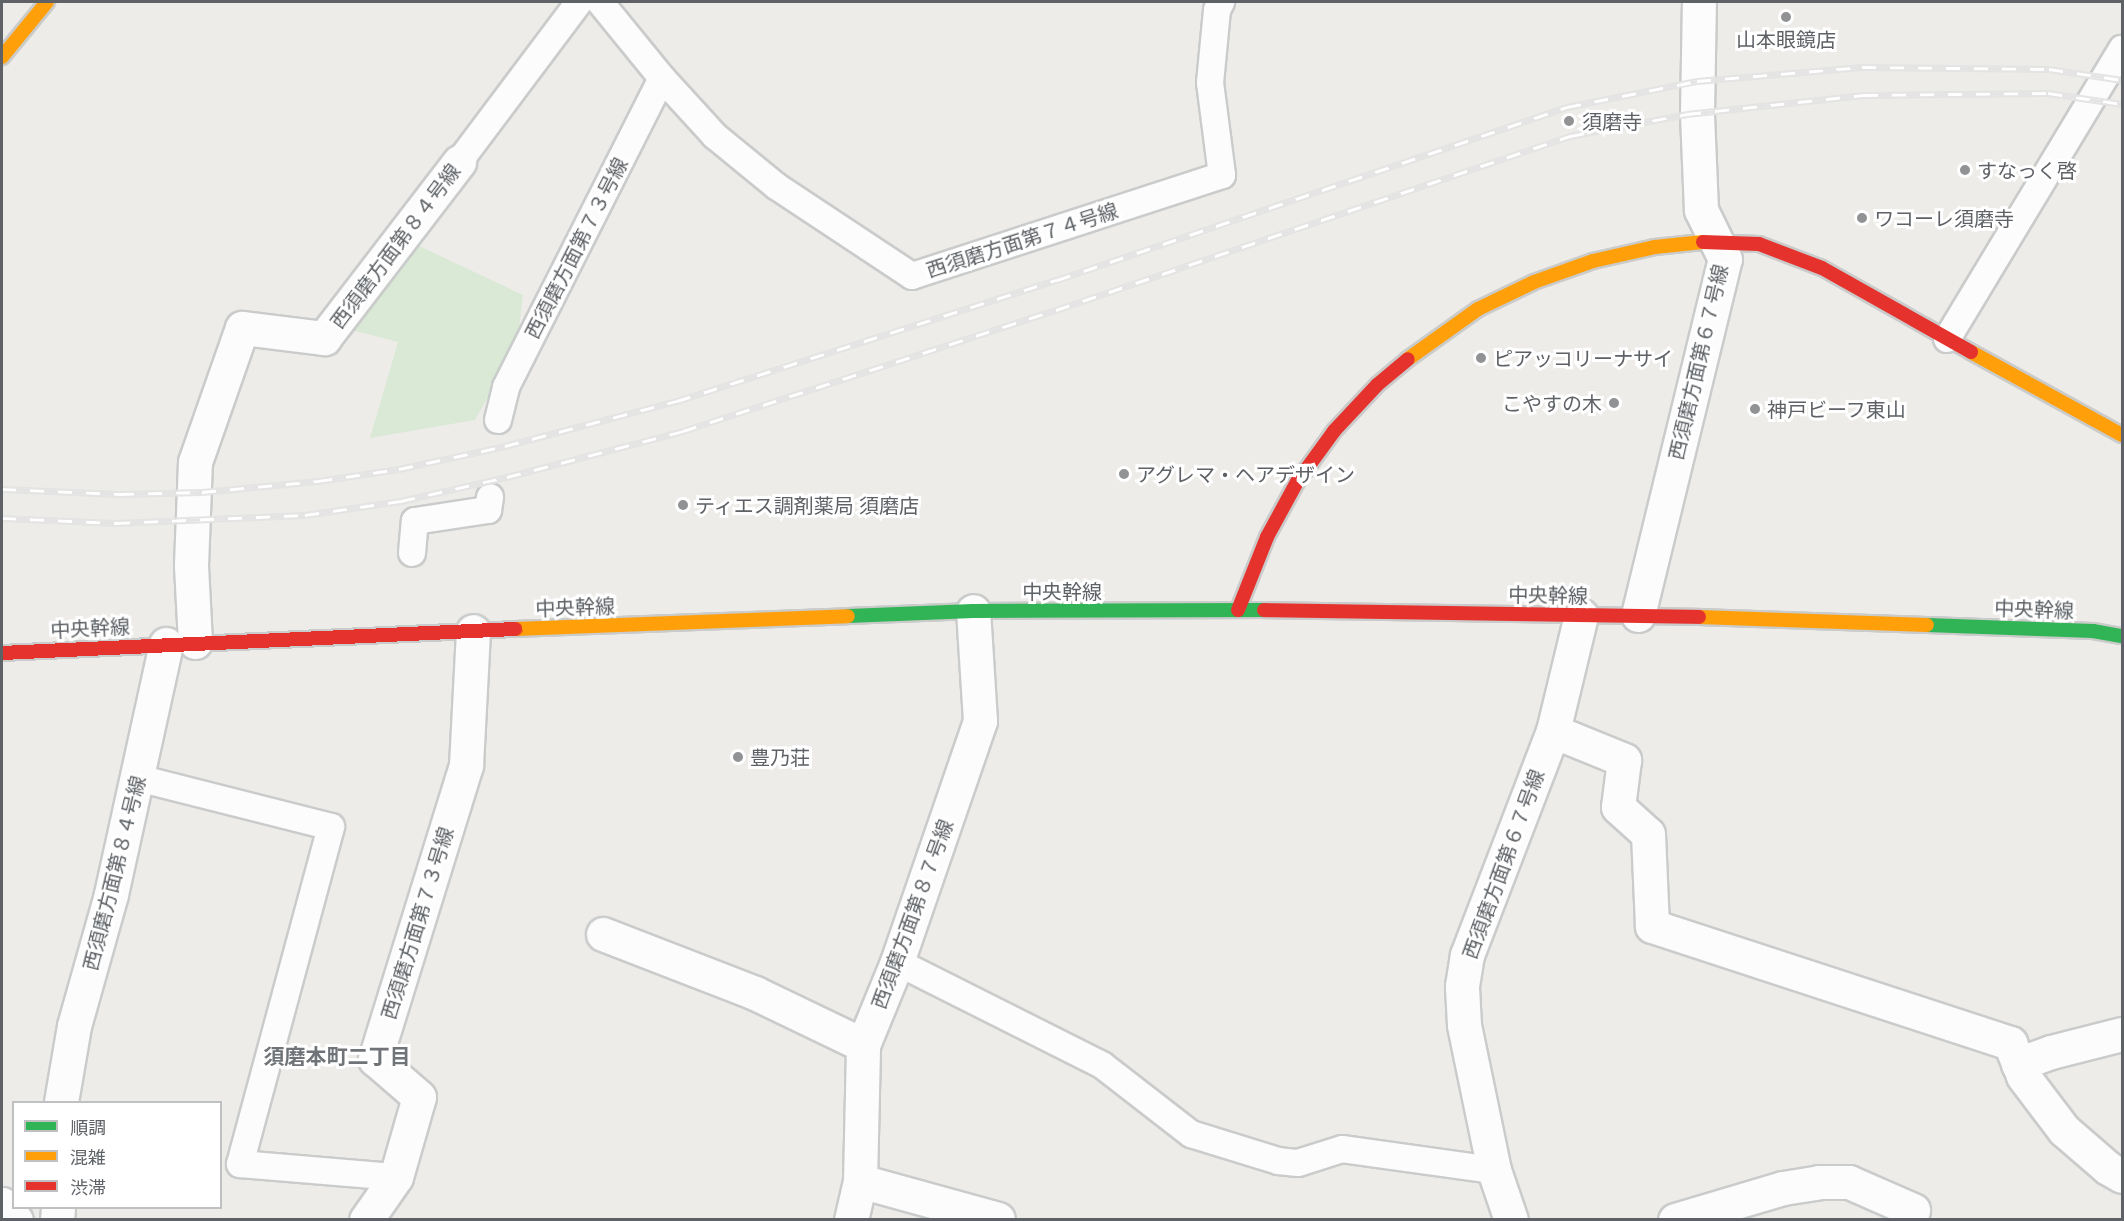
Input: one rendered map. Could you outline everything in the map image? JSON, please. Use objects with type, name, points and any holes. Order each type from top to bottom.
[{"type":"street","points":[[2,57],[47,2]]},
{"type":"street","name":"西須磨方面第６７号線","points":[[1638,615],[1725,259],[1701,210],[1697,113],[1699,2]]},
{"type":"street","name":"西須磨方面第８４号線","points":[[62,1101],[74,1026],[111,894],[138,778],[181,643],[191,565],[195,462],[242,328],[324,338],[459,162]]},
{"type":"street","points":[[1238,610],[1267,537],[1297,482],[1334,431],[1377,385],[1425,344],[1478,309],[1554,275],[1593,261],[1654,247],[1717,241],[1759,244],[1822,268],[2122,435]]},
{"type":"street","name":"中央幹線","points":[[2,653],[181,643],[973,611],[1238,610],[1638,615],[2093,630],[2122,636]]},
{"type":"street","name":"西須磨方面第８７号線","points":[[850,1220],[860,1181],[863,1045],[897,962],[980,721],[973,611]]},
{"type":"street","name":"西須磨方面第６７号線","points":[[1511,1220],[1494,1170],[1464,1025],[1462,986],[1467,956],[1553,731],[1581,615]]},
{"type":"street","name":"西須磨方面第７３号線","points":[[366,1220],[396,1177],[419,1097],[375,1059],[466,765],[474,631]]},
{"type":"street","points":[[1553,731],[1624,760],[1618,807],[1648,834],[1652,926],[2010,1042],[2023,1076],[2064,1130],[2108,1168],[2122,1176]]},
{"type":"street","points":[[603,934],[755,993],[863,1045]]},
{"type":"street","points":[[2018,1064],[2051,1052],[2122,1034]]},
{"type":"street","points":[[860,1181],[998,1219]]},
{"type":"street","points":[[1675,1220],[1783,1188],[1818,1182],[1849,1182],[1913,1210]]},
{"type":"street","points":[[2,1204],[16,1220]]},
{"type":"lane","name":"西須磨方面第８４号線","points":[[459,162],[579,2]]},
{"type":"lane","name":"西須磨方面第７４号線","points":[[600,2],[662,78],[715,136],[776,186],[912,276],[1222,176],[1210,83],[1217,10],[1221,2]]},
{"type":"lane","points":[[1947,339],[2122,49]]},
{"type":"lane","name":"西須磨方面第７３号線","points":[[498,420],[506,387],[662,78]]},
{"type":"lane","points":[[412,553],[415,521],[488,510],[490,497]]},
{"type":"lane","points":[[138,778],[331,827],[240,1164],[396,1177]]},
{"type":"lane","points":[[897,962],[1102,1065],[1191,1134],[1278,1161],[1298,1163],[1342,1149],[1494,1170]]},
{"type":"green space","points":[[417,245],[523,295],[517,345],[475,420],[370,438],[398,342],[352,330]]},
{"type":"railway","points":[[2,489],[120,494],[202,492],[318,481],[399,469],[505,446],[677,401],[1057,280],[1567,107],[1697,81],[1862,67],[2049,69],[2122,80]]},
{"type":"railway","points":[[2,518],[116,523],[305,515],[401,501],[507,477],[683,431],[1056,310],[1570,136],[1687,114],[1864,95],[2048,93],[2122,104]]},
{"type":"traffic: fast","points":[[848,616],[973,611],[1264,610]]},
{"type":"traffic: fast","points":[[1927,625],[2093,631],[2122,636]]},
{"type":"traffic: slow","points":[[2,57],[47,2]]},
{"type":"traffic: slow","points":[[1408,359],[1478,309],[1534,282],[1593,261],[1655,247],[1703,242]]},
{"type":"traffic: slow","points":[[1971,352],[2122,435]]},
{"type":"traffic: slow","points":[[515,629],[848,616]]},
{"type":"traffic: slow","points":[[1699,617],[1927,625]]},
{"type":"traffic: jam","points":[[1703,242],[1759,244],[1822,268],[1971,352]]},
{"type":"traffic: jam","points":[[1238,610],[1267,537],[1297,482],[1334,431],[1377,385],[1408,359]]},
{"type":"traffic: jam","points":[[1264,610],[1699,617]]},
{"type":"traffic: jam","points":[[2,653],[515,629]]},
{"type":"place","name":"山本眼鏡店","points":[[1786,17]]},
{"type":"place","name":"須磨寺","points":[[1569,121]]},
{"type":"place","name":"すなっく啓","points":[[1965,170]]},
{"type":"place","name":"ワコーレ須磨寺","points":[[1862,218]]},
{"type":"place","name":"ピアッコリーナサイ","points":[[1481,358]]},
{"type":"place","name":"こやすの木","points":[[1614,403]]},
{"type":"place","name":"神戸ビーフ東山","points":[[1755,409]]},
{"type":"place","name":"アグレマ・ヘアデザイン","points":[[1124,474]]},
{"type":"place","name":"ティエス調剤薬局 須磨店","points":[[683,505]]},
{"type":"place","name":"豊乃荘","points":[[738,757]]},
{"type":"district","name":"須磨本町二丁目","points":[[337,1056]]}]
